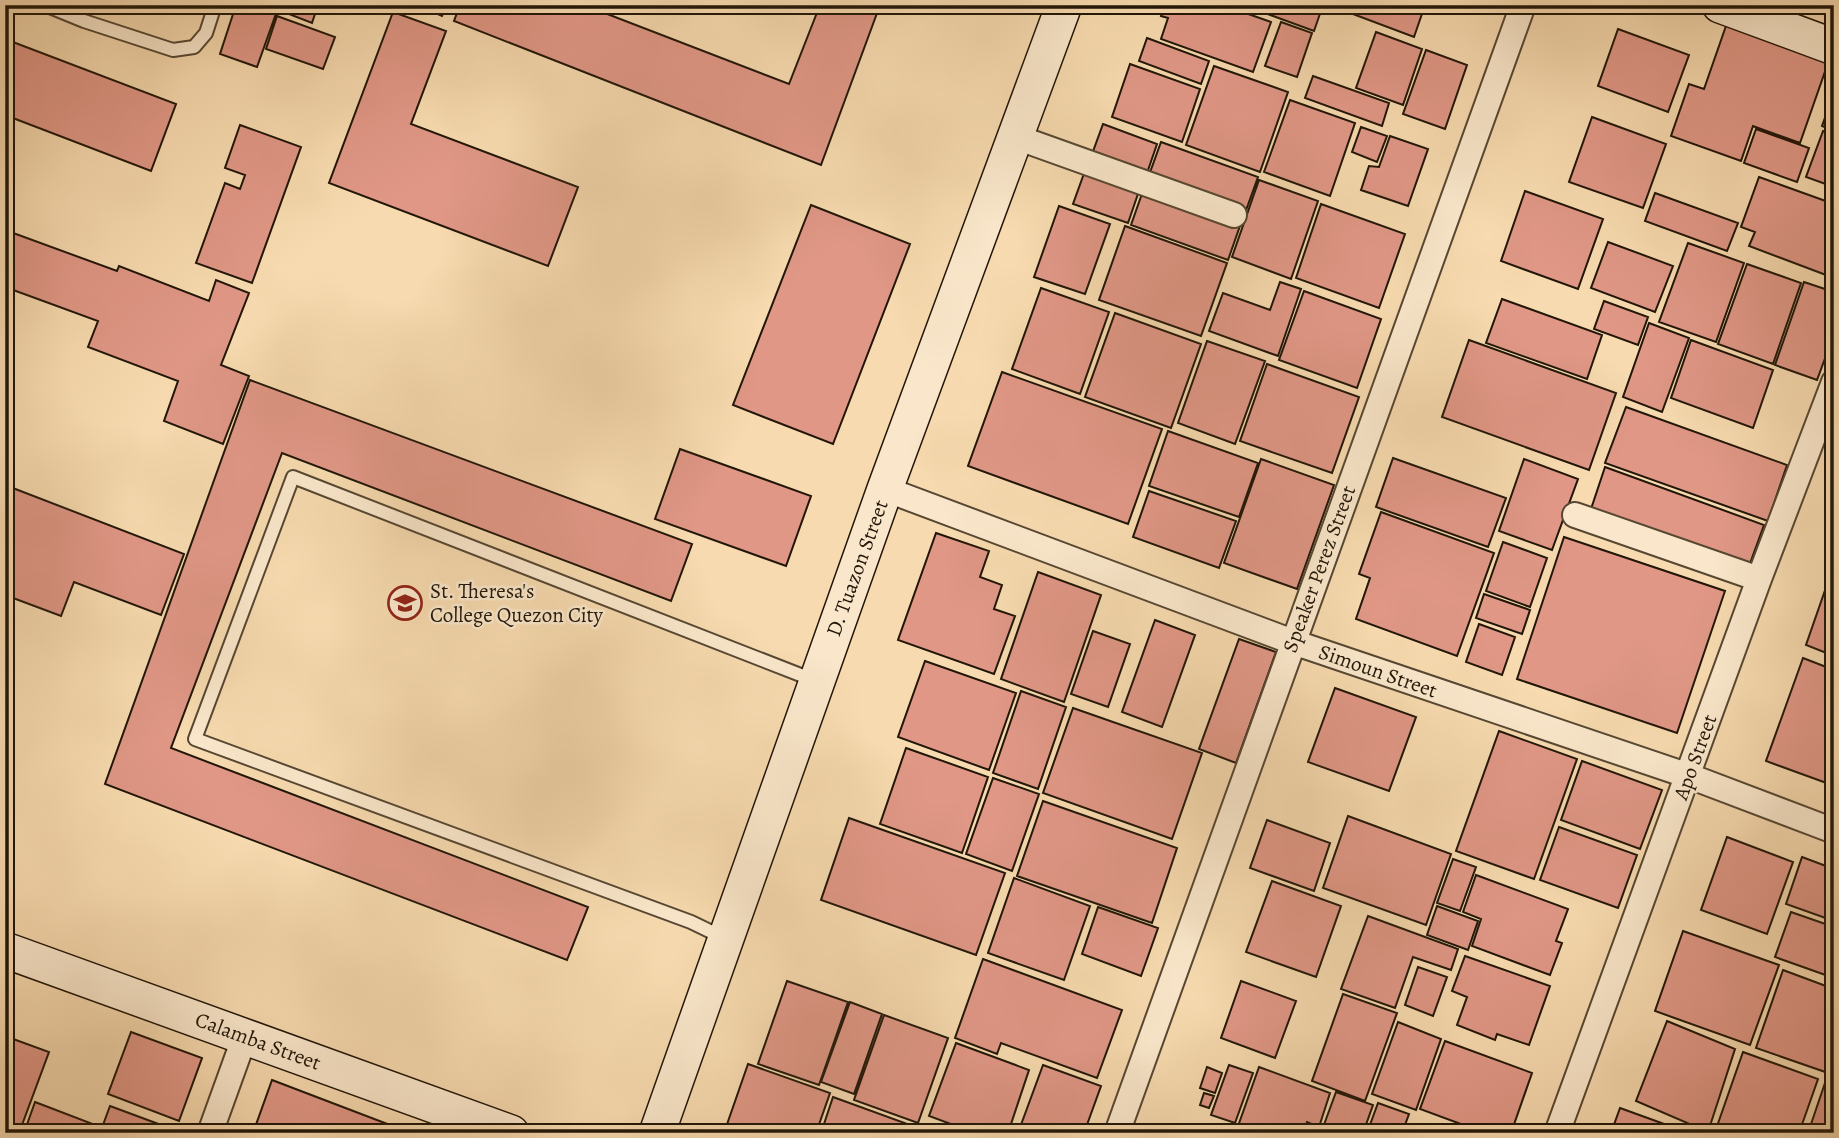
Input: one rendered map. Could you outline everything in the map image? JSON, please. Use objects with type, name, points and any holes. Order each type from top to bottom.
[{"type":"street","name":"D. Tuazon Street","points":[[657,1133],[885,489],[1064,5]]},
{"type":"street","name":"Speaker Perez Street","points":[[1117,1133],[1523,5]]},
{"type":"street","points":[[1720,5],[1834,47]]},
{"type":"street","points":[[1016,137],[1234,215]]},
{"type":"street","name":"Apo Street","points":[[1557,1133],[1759,579],[1825,431],[1834,382]]},
{"type":"street","name":"Simoun Street","points":[[885,489],[1293,642],[1689,776],[1834,831]]},
{"type":"street","points":[[1574,515],[1759,579]]},
{"type":"street","name":"Calamba Street","points":[[5,950],[511,1133]]},
{"type":"street","points":[[210,1133],[245,1036]]},
{"type":"lane","points":[[45,5],[84,21],[173,50],[194,47],[205,33],[215,5]]},
{"type":"lane","points":[[726,939],[691,922],[195,739],[293,477],[817,681]]},
{"type":"building","points":[[236,5],[279,5],[257,67],[220,54]]},
{"type":"building","points":[[283,5],[318,5],[312,23],[281,11]]},
{"type":"building","points":[[417,5],[446,5],[442,16]]},
{"type":"building","points":[[460,5],[584,5],[789,84],[820,5],[880,5],[821,165],[454,21]]},
{"type":"building","points":[[1164,5],[1223,5],[1271,22],[1253,72],[1161,39],[1168,18],[1161,16]]},
{"type":"building","points":[[1256,5],[1323,5],[1314,31],[1254,9]]},
{"type":"building","points":[[1329,5],[1425,5],[1414,37]]},
{"type":"building","points":[[393,12],[446,31],[411,124],[578,187],[548,266],[329,183]]},
{"type":"building","points":[[277,16],[335,37],[323,69],[266,49]]},
{"type":"building","points":[[1281,22],[1312,33],[1297,77],[1265,66]]},
{"type":"building","points":[[1727,23],[1829,60],[1800,143],[1753,126],[1741,161],[1671,136],[1689,84],[1704,89]]},
{"type":"building","points":[[1618,29],[1689,55],[1668,112],[1598,86]]},
{"type":"building","points":[[1376,32],[1422,49],[1403,105],[1356,88]]},
{"type":"building","points":[[1147,38],[1209,61],[1201,84],[1139,61]]},
{"type":"building","points":[[5,39],[176,104],[151,171],[5,115]]},
{"type":"building","points":[[1426,50],[1467,65],[1445,129],[1403,114]]},
{"type":"building","points":[[1130,64],[1200,89],[1182,142],[1112,117]]},
{"type":"building","points":[[1214,66],[1288,92],[1260,172],[1186,145]]},
{"type":"building","points":[[1313,76],[1389,103],[1382,126],[1305,98]]},
{"type":"building","points":[[1834,93],[1834,131],[1822,126]]},
{"type":"building","points":[[1290,100],[1355,123],[1330,196],[1264,172]]},
{"type":"building","points":[[1592,117],[1666,144],[1643,208],[1569,182]]},
{"type":"building","points":[[1103,124],[1157,144],[1146,176],[1091,157]]},
{"type":"building","points":[[240,125],[301,147],[252,283],[196,263],[225,183],[240,189],[245,175],[225,168]]},
{"type":"building","points":[[1361,127],[1387,136],[1377,162],[1352,152]]},
{"type":"building","points":[[1756,129],[1809,148],[1797,182],[1744,163]]},
{"type":"building","points":[[1823,131],[1834,135],[1834,187],[1806,177]]},
{"type":"building","points":[[1390,136],[1428,149],[1408,206],[1361,190],[1369,166],[1379,167]]},
{"type":"building","points":[[1161,142],[1258,177],[1245,213],[1148,178]]},
{"type":"building","points":[[1086,168],[1140,188],[1128,223],[1073,204]]},
{"type":"building","points":[[1759,177],[1834,204],[1834,278],[1749,246],[1755,232],[1741,227]]},
{"type":"building","points":[[1259,180],[1318,201],[1291,279],[1232,257]]},
{"type":"building","points":[[1144,188],[1241,223],[1228,260],[1131,225]]},
{"type":"building","points":[[1525,191],[1603,219],[1578,289],[1501,261]]},
{"type":"building","points":[[1655,193],[1738,223],[1727,251],[1645,221]]},
{"type":"building","points":[[1321,204],[1405,234],[1379,308],[1296,278]]},
{"type":"building","points":[[811,205],[910,244],[833,444],[733,405]]},
{"type":"building","points":[[1059,206],[1110,224],[1085,294],[1034,277]]},
{"type":"building","points":[[1125,226],[1227,263],[1201,336],[1099,300]]},
{"type":"building","points":[[5,230],[117,271],[119,266],[209,301],[216,280],[249,293],[221,365],[249,376],[223,444],[164,421],[178,381],[88,347],[98,321],[5,287]]},
{"type":"building","points":[[1608,242],[1673,266],[1655,312],[1591,288]]},
{"type":"building","points":[[1688,243],[1744,263],[1716,342],[1659,322]]},
{"type":"building","points":[[1747,264],[1801,283],[1773,364],[1718,344]]},
{"type":"building","points":[[1280,282],[1301,289],[1278,356],[1209,331],[1223,293],[1270,310]]},
{"type":"building","points":[[1804,282],[1834,292],[1834,334],[1817,380],[1775,365]]},
{"type":"building","points":[[1041,288],[1109,312],[1080,394],[1012,369]]},
{"type":"building","points":[[1304,291],[1381,319],[1357,388],[1279,360]]},
{"type":"building","points":[[1502,299],[1602,335],[1587,379],[1486,343]]},
{"type":"building","points":[[1604,301],[1648,317],[1638,345],[1594,329]]},
{"type":"building","points":[[1115,313],[1201,344],[1171,428],[1085,397]]},
{"type":"building","points":[[1649,323],[1689,338],[1662,412],[1623,397]]},
{"type":"building","points":[[1469,340],[1616,393],[1589,470],[1442,417]]},
{"type":"building","points":[[1691,340],[1773,370],[1753,428],[1671,398]]},
{"type":"building","points":[[1207,341],[1265,361],[1235,444],[1178,423]]},
{"type":"building","points":[[1267,364],[1359,397],[1332,473],[1240,441]]},
{"type":"building","points":[[1002,372],[1162,429],[1128,524],[968,466]]},
{"type":"building","points":[[250,380],[692,544],[671,601],[282,453],[171,748],[588,907],[567,960],[105,784]]},
{"type":"building","points":[[1626,407],[1787,465],[1768,521],[1605,463]]},
{"type":"building","points":[[1168,431],[1258,463],[1239,517],[1149,486]]},
{"type":"building","points":[[680,449],[811,496],[786,566],[655,519]]},
{"type":"building","points":[[1393,458],[1506,498],[1488,547],[1376,507]]},
{"type":"building","points":[[1261,459],[1334,485],[1297,589],[1224,563]]},
{"type":"building","points":[[1524,459],[1578,479],[1552,550],[1499,531]]},
{"type":"building","points":[[1605,467],[1764,525],[1748,569],[1590,512]]},
{"type":"building","points":[[5,485],[184,554],[161,615],[74,582],[61,616],[5,595]]},
{"type":"building","points":[[1149,491],[1236,521],[1219,568],[1133,537]]},
{"type":"building","points":[[1381,512],[1494,553],[1457,656],[1356,619],[1370,578],[1359,574]]},
{"type":"building","points":[[936,533],[989,551],[980,577],[1002,585],[994,609],[1015,616],[994,674],[898,640]]},
{"type":"building","points":[[1564,537],[1725,591],[1677,733],[1517,679]]},
{"type":"building","points":[[1503,542],[1547,558],[1530,607],[1486,591]]},
{"type":"building","points":[[1038,572],[1101,595],[1064,702],[1001,679]]},
{"type":"building","points":[[1830,576],[1834,578],[1834,656],[1806,645]]},
{"type":"building","points":[[1484,594],[1530,610],[1522,634],[1476,618]]},
{"type":"building","points":[[1155,620],[1195,635],[1162,727],[1122,712]]},
{"type":"building","points":[[1479,624],[1515,637],[1502,675],[1466,662]]},
{"type":"building","points":[[1093,631],[1130,644],[1108,707],[1071,694]]},
{"type":"building","points":[[1239,639],[1276,652],[1236,763],[1199,749]]},
{"type":"building","points":[[1803,658],[1834,670],[1832,785],[1766,761]]},
{"type":"building","points":[[925,661],[1016,693],[989,770],[898,737]]},
{"type":"building","points":[[1335,688],[1416,717],[1389,791],[1308,762]]},
{"type":"building","points":[[1021,691],[1066,707],[1038,789],[993,773]]},
{"type":"building","points":[[1073,708],[1202,753],[1172,839],[1043,793]]},
{"type":"building","points":[[1499,731],[1577,759],[1534,879],[1456,851]]},
{"type":"building","points":[[906,748],[988,777],[962,853],[880,824]]},
{"type":"building","points":[[1582,761],[1662,790],[1640,849],[1561,820]]},
{"type":"building","points":[[993,778],[1039,794],[1012,871],[966,854]]},
{"type":"building","points":[[1043,801],[1177,848],[1152,923],[1017,876]]},
{"type":"building","points":[[1348,816],[1451,854],[1426,925],[1323,888]]},
{"type":"building","points":[[849,818],[1005,873],[976,955],[821,900]]},
{"type":"building","points":[[1267,820],[1330,843],[1314,891],[1250,868]]},
{"type":"building","points":[[1559,827],[1637,855],[1618,908],[1540,880]]},
{"type":"building","points":[[1727,837],[1793,862],[1767,934],[1701,910]]},
{"type":"building","points":[[1802,857],[1834,869],[1834,921],[1786,904]]},
{"type":"building","points":[[1453,859],[1476,867],[1460,911],[1437,903]]},
{"type":"building","points":[[1476,875],[1568,909],[1556,941],[1562,943],[1550,975],[1472,946],[1481,919],[1463,912]]},
{"type":"building","points":[[1014,878],[1090,906],[1064,980],[988,953]]},
{"type":"building","points":[[1272,881],[1341,906],[1316,977],[1246,952]]},
{"type":"building","points":[[1437,906],[1478,921],[1468,950],[1427,935]]},
{"type":"building","points":[[1098,907],[1158,928],[1141,976],[1082,954]]},
{"type":"building","points":[[1791,912],[1834,927],[1834,978],[1775,957]]},
{"type":"building","points":[[1368,916],[1458,949],[1451,970],[1413,957],[1395,1008],[1341,989]]},
{"type":"building","points":[[1683,931],[1779,965],[1750,1045],[1655,1011]]},
{"type":"building","points":[[1465,956],[1550,986],[1529,1045],[1497,1034],[1495,1040],[1457,1025],[1467,997],[1452,991]]},
{"type":"building","points":[[983,959],[1122,1010],[1097,1078],[1001,1043],[997,1054],[955,1038]]},
{"type":"building","points":[[1418,967],[1447,977],[1433,1016],[1405,1005]]},
{"type":"building","points":[[1783,970],[1834,989],[1834,1075],[1756,1048]]},
{"type":"building","points":[[787,981],[848,1002],[819,1085],[758,1064]]},
{"type":"building","points":[[1241,981],[1296,1001],[1275,1058],[1221,1038]]},
{"type":"building","points":[[1343,994],[1397,1013],[1365,1101],[1312,1081]]},
{"type":"building","points":[[850,1002],[882,1014],[854,1094],[821,1082]]},
{"type":"building","points":[[884,1015],[948,1038],[918,1123],[854,1100]]},
{"type":"building","points":[[1667,1021],[1735,1049],[1708,1132],[1636,1101]]},
{"type":"building","points":[[1398,1022],[1441,1039],[1416,1110],[1372,1094]]},
{"type":"building","points":[[131,1032],[202,1058],[179,1121],[108,1094]]},
{"type":"building","points":[[5,1036],[49,1052],[19,1133],[5,1133]]},
{"type":"building","points":[[1445,1041],[1532,1073],[1511,1133],[1485,1133],[1420,1109]]},
{"type":"building","points":[[956,1043],[1029,1070],[1008,1133],[975,1133],[929,1116]]},
{"type":"building","points":[[1743,1052],[1818,1079],[1799,1133],[1715,1132]]},
{"type":"building","points":[[748,1064],[830,1093],[816,1133],[724,1133]]},
{"type":"building","points":[[1043,1065],[1101,1086],[1084,1133],[1018,1133]]},
{"type":"building","points":[[1229,1065],[1253,1073],[1235,1123],[1211,1115]]},
{"type":"building","points":[[1207,1067],[1222,1073],[1215,1093],[1200,1088]]},
{"type":"building","points":[[1259,1067],[1330,1093],[1319,1127],[1307,1122],[1303,1133],[1247,1133],[1237,1129]]},
{"type":"building","points":[[1827,1077],[1834,1080],[1834,1133],[1808,1133]]},
{"type":"building","points":[[272,1080],[411,1133],[253,1133]]},
{"type":"building","points":[[1336,1092],[1373,1105],[1363,1133],[1321,1133]]},
{"type":"building","points":[[1204,1093],[1214,1096],[1209,1108],[1200,1105]]},
{"type":"building","points":[[833,1097],[913,1126],[911,1133],[821,1133]]},
{"type":"building","points":[[35,1102],[98,1126],[96,1133],[24,1133]]},
{"type":"building","points":[[1378,1103],[1409,1114],[1402,1133],[1367,1133]]},
{"type":"building","points":[[110,1106],[180,1132],[100,1133]]},
{"type":"building","points":[[1620,1108],[1689,1133],[1611,1133]]},
{"type":"building","points":[[919,1124],[943,1133],[916,1133]]},
{"type":"building","points":[[1411,1125],[1432,1133],[1408,1133]]},
{"type":"place","name":"St. Theresa's College Quezon City","points":[[405,603]]}]
